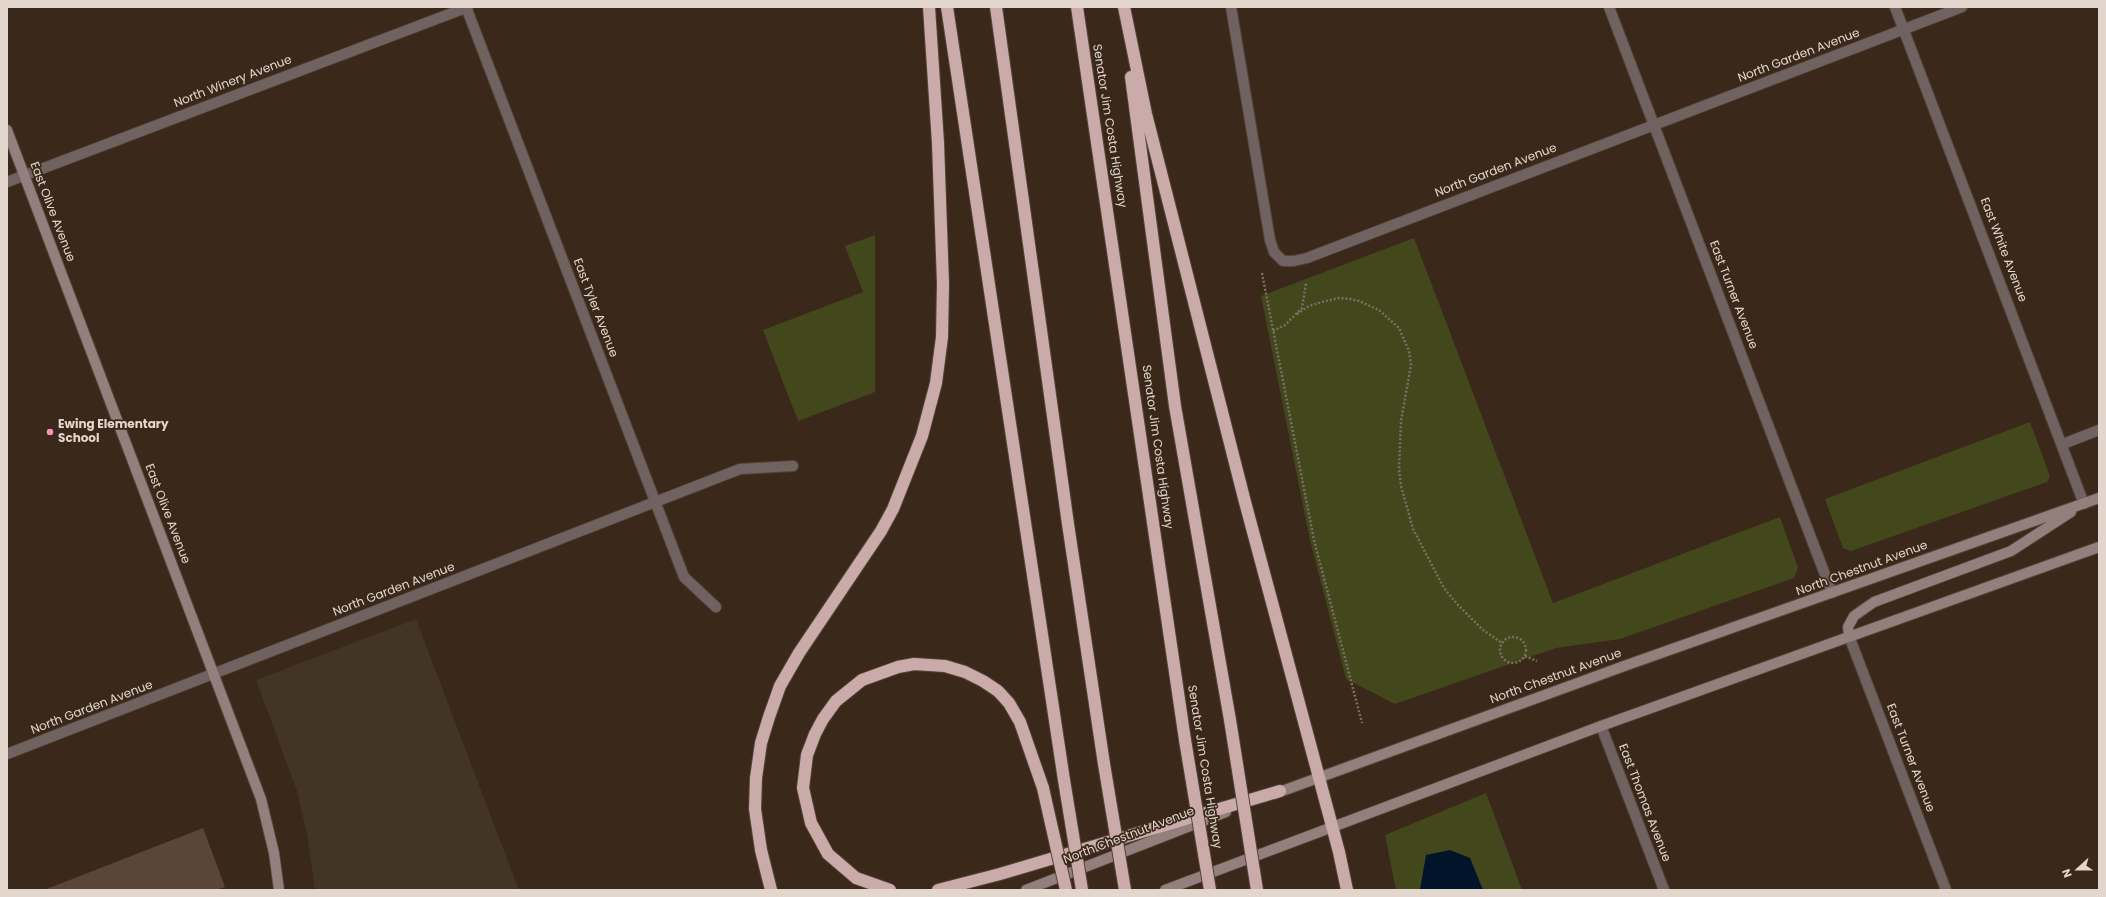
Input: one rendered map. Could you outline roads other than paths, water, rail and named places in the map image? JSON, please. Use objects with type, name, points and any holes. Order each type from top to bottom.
[{"type":"highway","points":[[771,890],[761,850],[755,809],[756,778],[761,743],[769,717],[780,686],[799,653],[881,531],[893,509],[922,436],[936,383],[942,337],[943,284],[938,143],[929,7]]},
{"type":"highway","points":[[947,7],[1082,890]]},
{"type":"highway","points":[[996,7],[1068,524],[1104,764],[1126,890]]},
{"type":"highway","name":"Senator Jim Costa Highway","points":[[1077,7],[1185,740],[1210,890]]},
{"type":"highway","points":[[1124,7],[1175,406],[1230,720],[1257,890]]},
{"type":"highway","points":[[1124,7],[1146,114],[1332,826],[1347,890]]},
{"type":"highway","points":[[890,890],[856,878],[828,854],[811,823],[803,788],[808,755],[815,734],[823,719],[836,701],[862,680],[898,667],[914,664],[945,666],[965,672],[983,680],[998,691],[1009,703],[1020,722],[1043,788],[1066,890]]},
{"type":"highway","points":[[938,890],[1000,874],[1280,792]]},
{"type":"main road","name":"East Olive Avenue","points":[[7,130],[261,799],[274,853],[278,890]]},
{"type":"main road","name":"North Chestnut Avenue","points":[[1026,890],[1318,777],[1626,665],[2099,498]]},
{"type":"main road","points":[[1849,636],[1848,627],[1854,616],[1874,602],[2011,551],[2084,504]]},
{"type":"main road","points":[[1165,890],[1601,726],[2099,547]]},
{"type":"street","name":"North Winery Avenue","points":[[7,182],[467,7]]},
{"type":"street","name":"East Tyler Avenue","points":[[467,7],[684,577],[716,607]]},
{"type":"street","name":"North Garden Avenue","points":[[1231,7],[1270,240],[1274,252],[1283,261],[1294,261],[1307,258],[1962,7]]},
{"type":"street","name":"East Turner Avenue","points":[[1608,7],[1832,593]]},
{"type":"street","name":"East White Avenue","points":[[1895,7],[2063,444],[2084,504]]},
{"type":"street","points":[[2063,444],[2099,430]]},
{"type":"street","name":"North Garden Avenue","points":[[7,754],[214,675],[740,469],[793,466]]},
{"type":"street","name":"East Turner Avenue","points":[[1849,636],[1946,890]]},
{"type":"street","name":"East Thomas Avenue","points":[[1601,726],[1664,890]]},
{"type":"water","points":[[1450,850],[1470,858],[1483,890],[1420,890],[1426,855]]},
{"type":"place","name":"Ewing Elementary School","points":[[50,432]]}]
